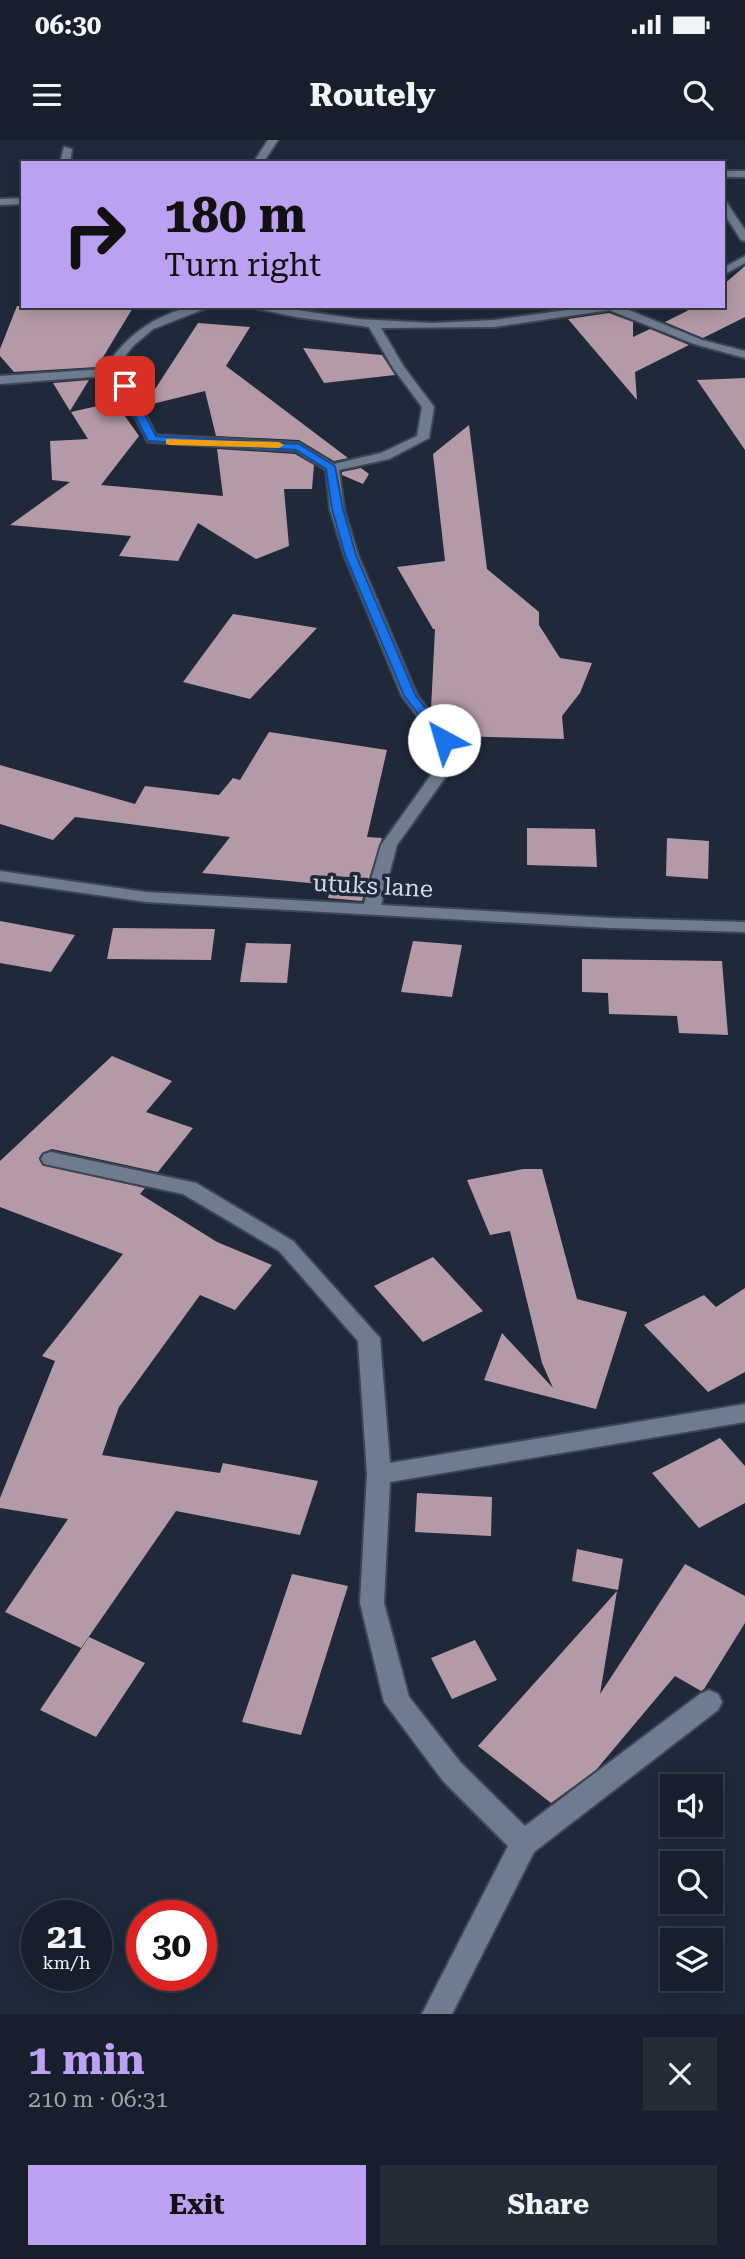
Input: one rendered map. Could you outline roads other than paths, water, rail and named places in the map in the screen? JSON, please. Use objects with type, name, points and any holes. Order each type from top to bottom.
[{"type":"street","points":[[259,161],[273,140]]},
{"type":"street","points":[[65,161],[66,149]]},
{"type":"street","points":[[725,174],[745,174]]},
{"type":"street","points":[[0,202],[21,201]]},
{"type":"street","points":[[725,208],[745,238]]},
{"type":"street","points":[[725,271],[745,259]]},
{"type":"street","points":[[108,372],[121,350],[141,330],[179,313],[199,308]]},
{"type":"street","points":[[264,308],[373,324],[491,325],[605,308]]},
{"type":"street","points":[[614,308],[698,342],[745,355]]},
{"type":"street","points":[[0,380],[108,372],[125,386],[152,439],[299,447],[332,468],[385,456],[423,438],[428,407],[399,368],[373,324]]},
{"type":"street","points":[[332,468],[337,509],[351,555],[410,696],[444,740],[439,775],[390,845],[372,910]]},
{"type":"street","name":"utuks lane","points":[[0,876],[146,897],[745,928]]},
{"type":"street","points":[[51,1158],[189,1188],[286,1245],[369,1338],[379,1474],[372,1603],[397,1702],[452,1772],[524,1843]]},
{"type":"street","points":[[379,1474],[745,1413]]},
{"type":"street","points":[[437,2014],[524,1843],[709,1702]]}]
